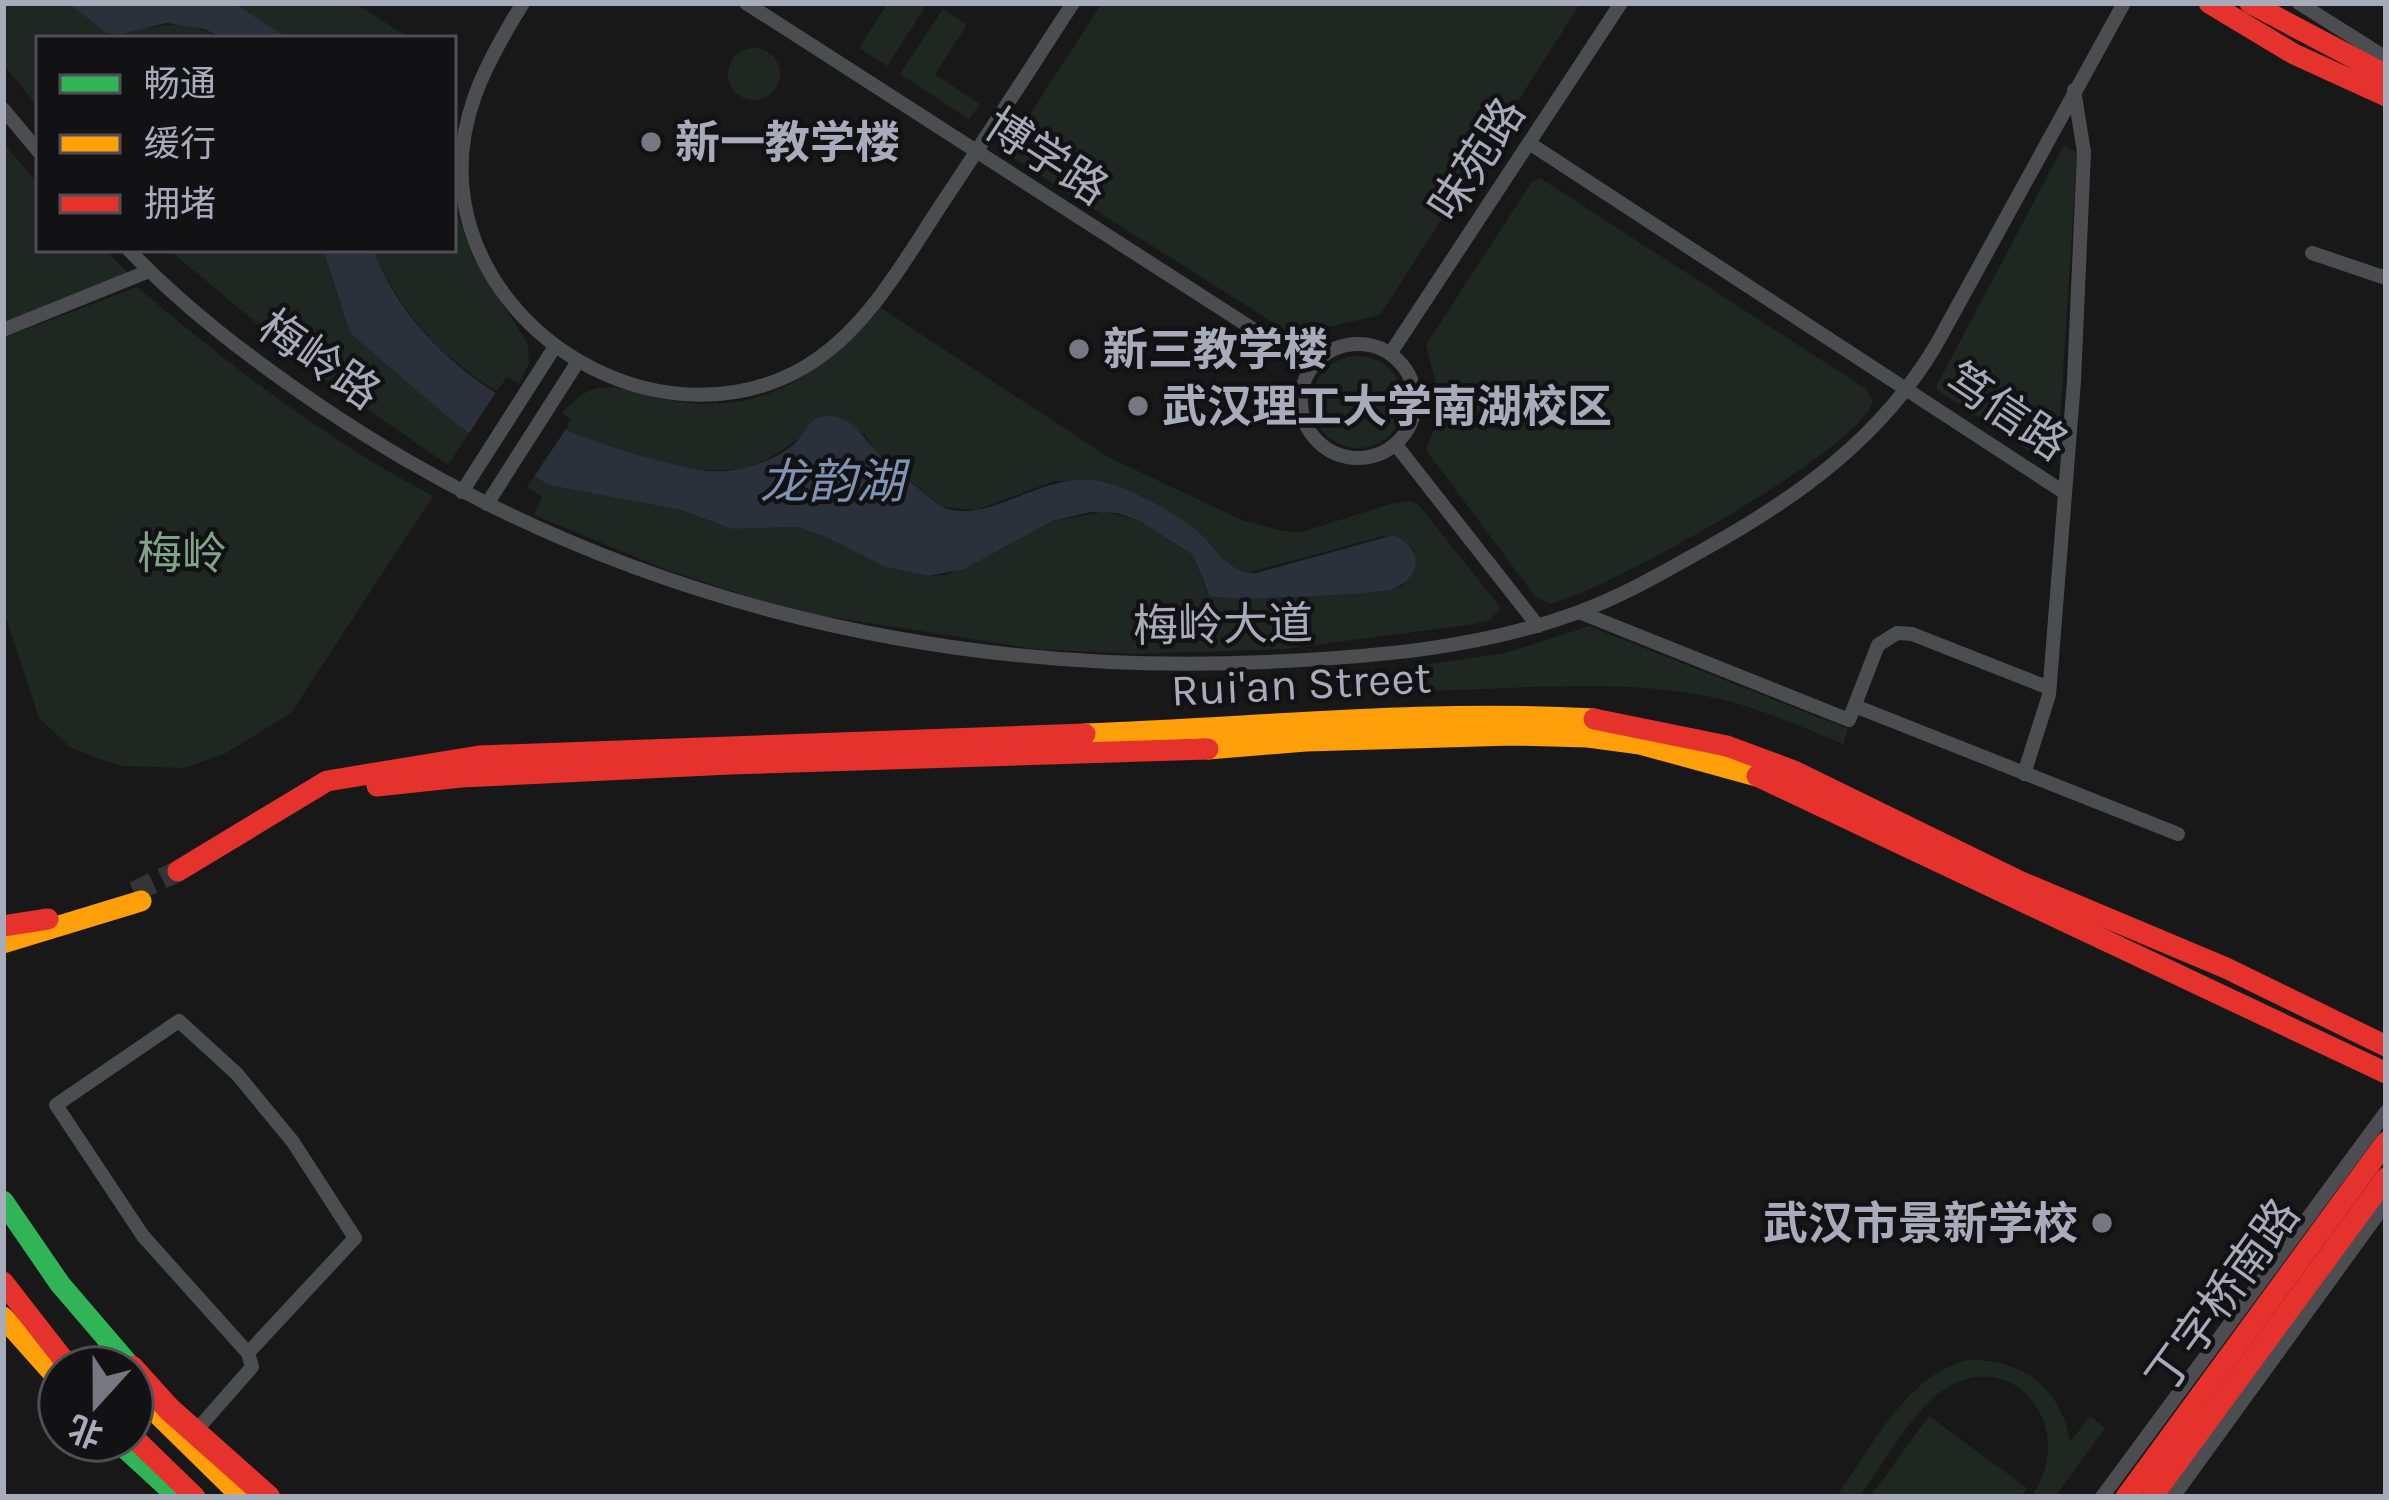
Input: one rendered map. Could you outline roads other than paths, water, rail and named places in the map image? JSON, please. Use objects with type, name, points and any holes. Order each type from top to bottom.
[{"type":"main road","points":[[2210,3],[2294,54],[2386,96]]},
{"type":"main road","points":[[2249,3],[2386,75]]},
{"type":"main road","name":"Rui'an Street","points":[[2386,1046],[2226,968],[2036,890],[1794,771],[1727,746],[1594,719],[1314,721],[1145,732],[479,756],[327,781],[181,875],[326,796],[461,777],[815,761],[1151,754],[1306,740],[1588,736],[1667,749],[1772,780],[2386,1073]]},
{"type":"main road","points":[[3,926],[138,896],[3,943]]},
{"type":"main road","name":"丁字桥南路","points":[[2152,1497],[2386,1142]]},
{"type":"main road","name":"丁字桥南路","points":[[2126,1497],[2304,1270],[2386,1178]]},
{"type":"main road","points":[[3,1200],[60,1284],[111,1344]]},
{"type":"main road","points":[[3,1200],[76,1301],[194,1433],[268,1497]]},
{"type":"main road","points":[[3,1226],[95,1344]]},
{"type":"main road","points":[[3,1282],[51,1344]]},
{"type":"main road","points":[[3,1317],[11,1336],[36,1359]]},
{"type":"main road","points":[[156,1395],[268,1497]]},
{"type":"main road","points":[[156,1413],[242,1497]]},
{"type":"main road","points":[[156,1459],[196,1497]]},
{"type":"main road","points":[[142,1464],[178,1497]]},
{"type":"street","points":[[523,3],[482,70],[471,100],[464,198],[476,238],[506,293],[554,348],[578,363],[639,386],[707,394],[758,388],[803,368],[848,334],[870,309],[1073,3]]},
{"type":"street","name":"博学路","points":[[746,3],[1312,368]]},
{"type":"street","name":"味苑路","points":[[1390,354],[1621,3]]},
{"type":"street","name":"梅岭大道","points":[[487,504],[622,563],[725,600],[821,626],[1006,656],[1150,664],[1309,660],[1414,651],[1538,626],[1666,571],[1769,511],[1868,435],[1909,389],[2124,3]]},
{"type":"street","points":[[2299,3],[2386,58]]},
{"type":"street","points":[[2024,774],[2049,688],[2074,381],[2084,152],[2074,90]]},
{"type":"street","points":[[3,109],[36,148]]},
{"type":"street","name":"笃信路","points":[[1529,142],[2065,493]]},
{"type":"street","name":"梅岭路","points":[[131,252],[281,379],[391,452],[487,504]]},
{"type":"street","points":[[2312,253],[2386,278]]},
{"type":"street","points":[[3,330],[149,271]]},
{"type":"street","points":[[1363,344],[1390,354],[1409,375],[1416,403],[1408,430],[1396,445],[1375,456],[1351,458],[1319,443],[1306,424],[1300,401],[1312,368],[1326,354],[1344,346],[1363,344]]},
{"type":"street","points":[[462,492],[554,348]]},
{"type":"street","points":[[487,504],[578,363]]},
{"type":"street","points":[[1396,445],[1538,626]]},
{"type":"street","points":[[1579,612],[1849,720],[1878,645],[1898,632],[2049,688]]},
{"type":"street","points":[[1855,706],[2178,834]]},
{"type":"street","points":[[194,1433],[251,1367],[248,1353],[143,1236],[56,1105],[179,1021],[237,1074],[279,1125],[355,1238],[248,1353]]},
{"type":"street","points":[[2102,1497],[2386,1112]]},
{"type":"street","points":[[2173,1497],[2386,1204]]},
{"type":"water","points":[[68,3],[234,3],[284,36],[219,36],[167,23],[107,33]]},
{"type":"water","name":"龙韵湖","points":[[324,252],[374,252],[392,289],[418,325],[483,384],[562,428],[645,457],[700,470],[734,470],[780,454],[814,420],[834,416],[854,427],[888,463],[945,508],[981,509],[1060,483],[1103,482],[1171,513],[1228,563],[1246,572],[1394,535],[1411,548],[1416,564],[1408,579],[1390,590],[1219,597],[1209,595],[1193,555],[1138,520],[1091,512],[1052,521],[964,569],[929,576],[885,567],[798,527],[732,529],[681,510],[548,485],[456,424],[350,333]]},
{"type":"tunnel","points":[[134,892],[178,871]]},
{"type":"place","name":"新一教学楼","points":[[651,142]]},
{"type":"place","name":"新三教学楼","points":[[1079,349]]},
{"type":"place","name":"武汉理工大学南湖校区","points":[[1138,406]]},
{"type":"place","name":"武汉市景新学校","points":[[2102,1223]]},
{"type":"park label","name":"梅岭","points":[[182,553]]}]
